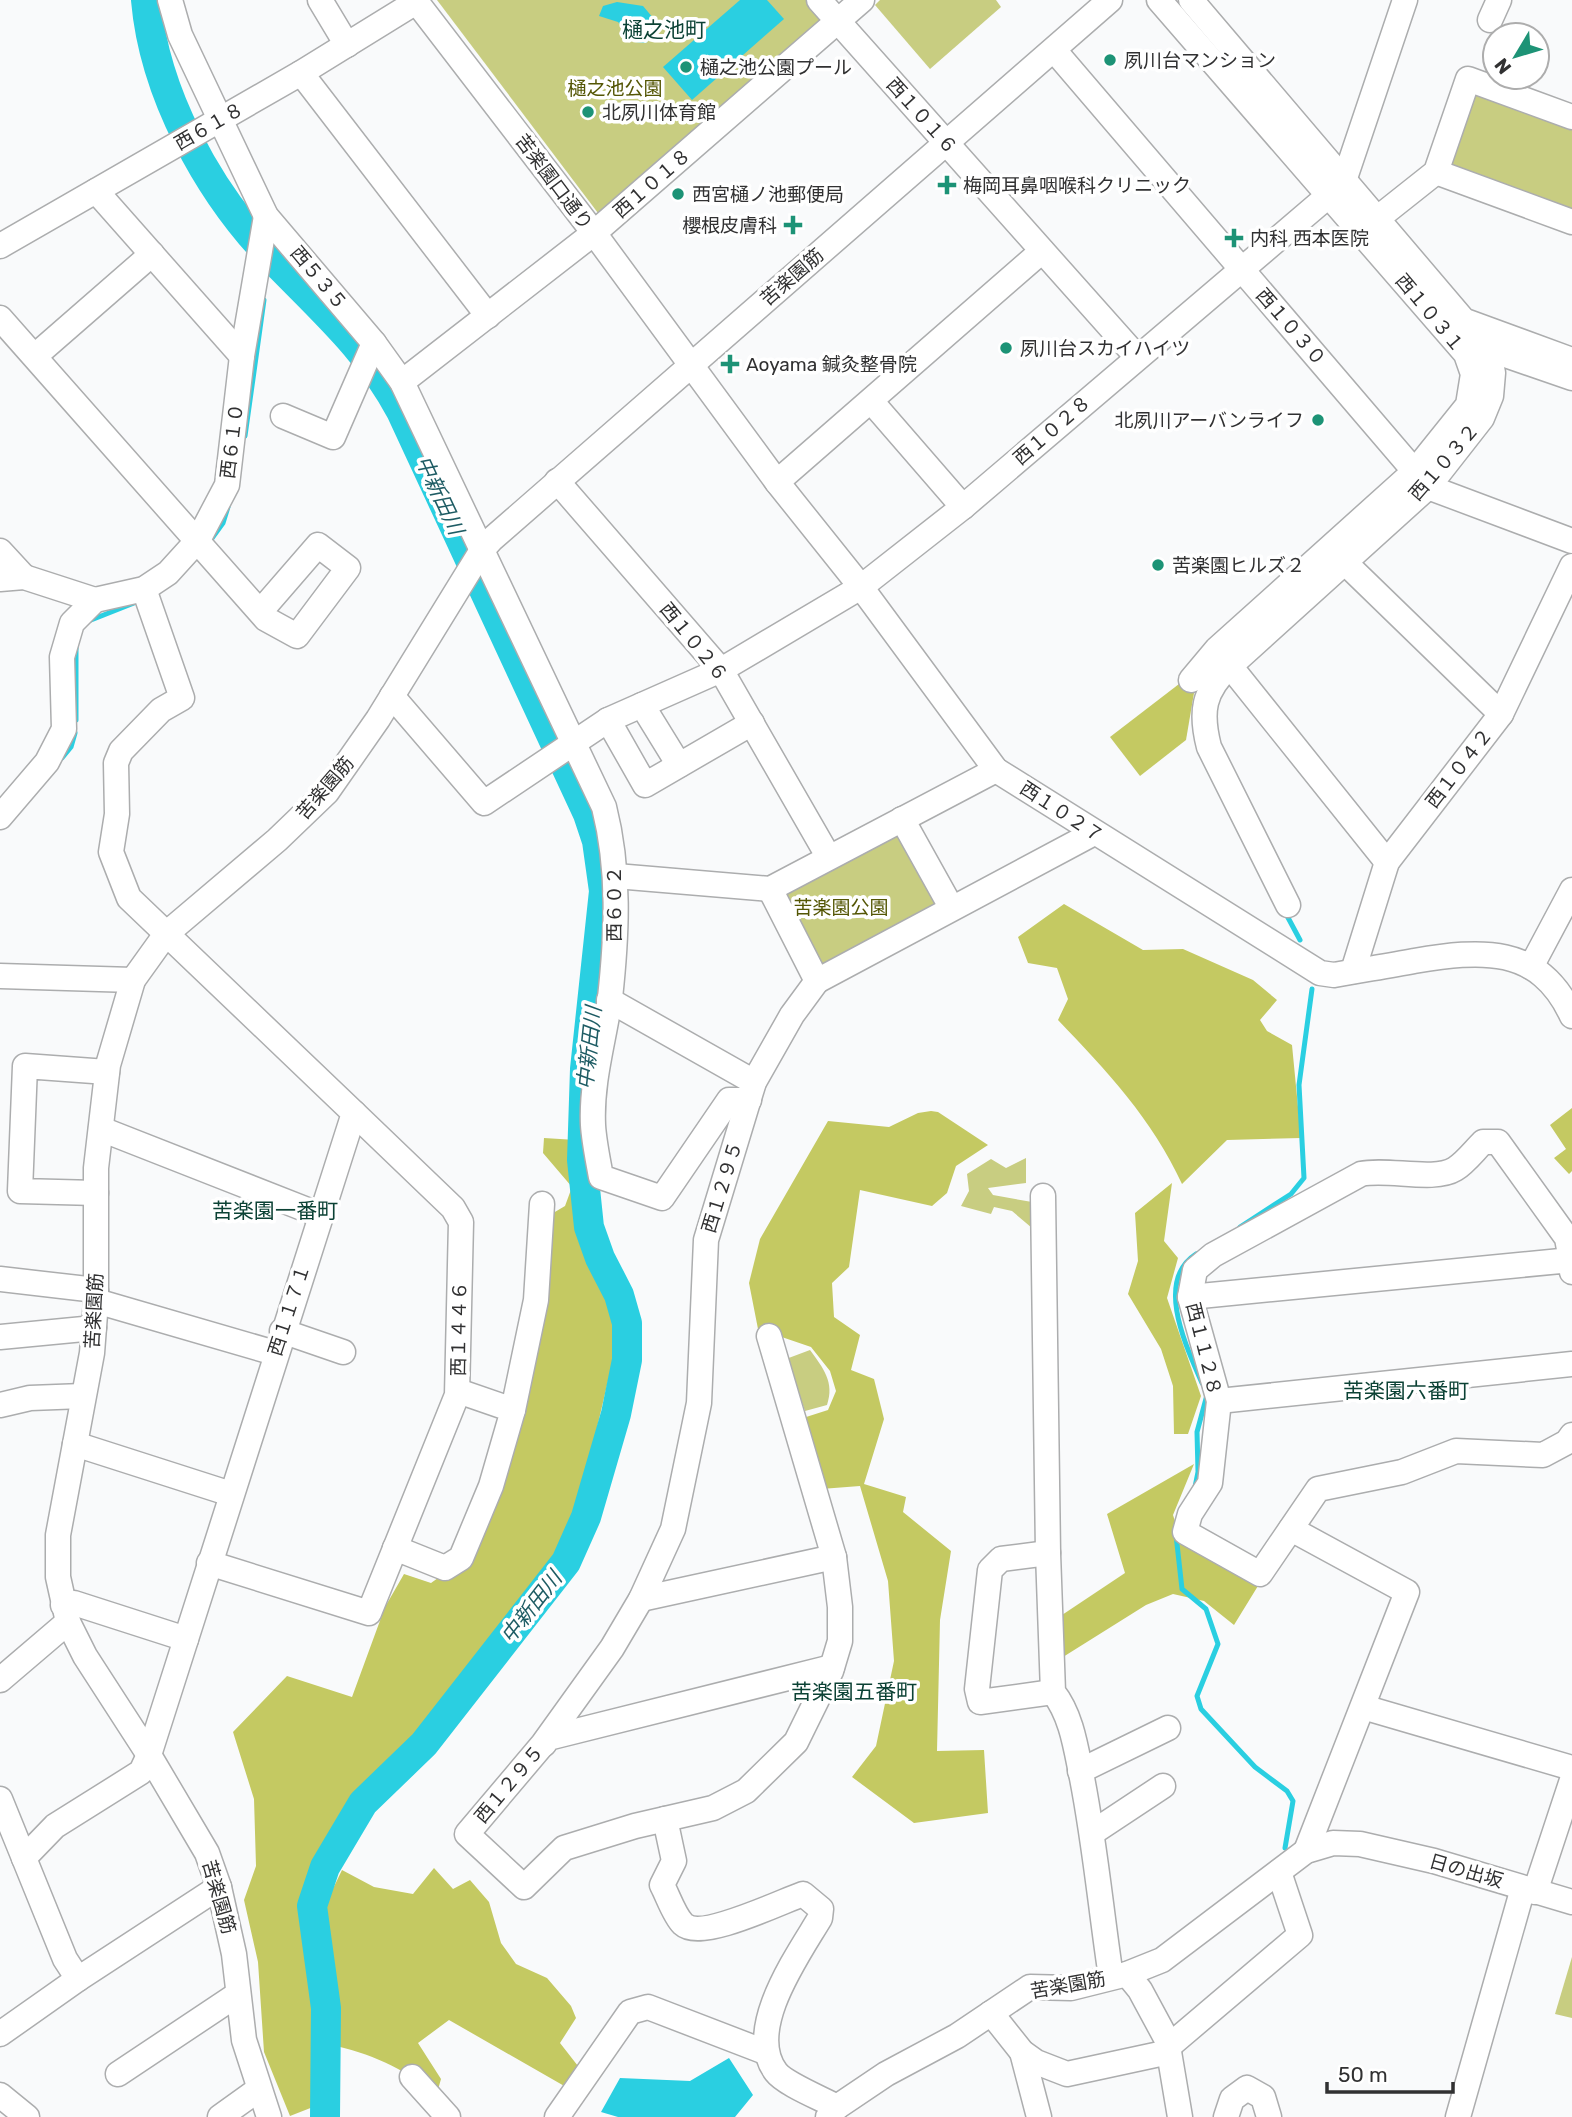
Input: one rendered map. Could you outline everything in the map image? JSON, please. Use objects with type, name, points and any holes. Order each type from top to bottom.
[{"type":"street","name":"西５３５","points":[[170,0],[180,35],[266,216],[374,343],[402,382],[480,554]]},
{"type":"street","points":[[320,0],[346,45]]},
{"type":"street","name":"西１０１６","points":[[819,0],[1137,356]]},
{"type":"street","name":"西１０１８","points":[[402,382],[594,233],[862,0]]},
{"type":"street","name":"苦楽園筋","points":[[268,2117],[244,2040],[234,1954],[219,1887],[207,1853],[149,1755],[111,1699],[66,1614],[58,1577],[58,1535],[94,1328],[96,1193],[107,1072],[117,1027],[133,980],[166,934],[277,841],[327,792],[392,696],[480,554],[557,481],[1110,0]]},
{"type":"street","name":"西１０３１","points":[[1159,0],[1336,188],[1466,354],[1474,374],[1468,405],[1421,479],[1336,554]]},
{"type":"street","name":"西１０３２","points":[[1191,0],[1336,188],[1378,218],[1488,349],[1493,373],[1491,396],[1482,418],[1421,479]]},
{"type":"street","points":[[1336,188],[1405,0]]},
{"type":"street","name":"西６１８","points":[[0,246],[301,73],[416,1]]},
{"type":"street","name":"苦楽園口通り","points":[[416,1],[594,233],[690,366]]},
{"type":"street","name":"西１０３０","points":[[1054,50],[1421,479],[1572,541]]},
{"type":"street","points":[[301,73],[488,316]]},
{"type":"street","points":[[1378,218],[1436,172],[1468,79],[1572,117]]},
{"type":"street","points":[[1436,172],[1572,222]]},
{"type":"street","name":"西１０２８","points":[[392,696],[484,803],[608,720],[721,670],[861,587],[963,507],[1336,188]]},
{"type":"street","points":[[96,191],[242,356]]},
{"type":"street","name":"西６１０","points":[[95,600],[146,595],[203,545],[227,485],[242,356],[266,216]]},
{"type":"street","points":[[777,482],[1042,251]]},
{"type":"street","points":[[34,356],[152,254]]},
{"type":"street","points":[[0,318],[260,612]]},
{"type":"street","points":[[1468,322],[1572,360]]},
{"type":"street","points":[[283,416],[333,437],[374,343]]},
{"type":"street","points":[[1488,349],[1572,378]]},
{"type":"street","name":"西１０２７","points":[[690,366],[777,482],[861,587],[996,770],[1320,973],[1334,975],[1469,952],[1502,956],[1531,967],[1555,986],[1572,1016]]},
{"type":"street","points":[[871,401],[963,507]]},
{"type":"street","name":"西１０２６","points":[[557,481],[721,670],[828,856]]},
{"type":"street","points":[[0,551],[12,578],[95,600]]},
{"type":"street","name":"西６０２","points":[[480,554],[604,807],[612,838],[616,876],[609,1000],[597,1059],[593,1124],[601,1177],[662,1198],[729,1100],[751,1091]]},
{"type":"street","points":[[1191,680],[1224,657],[1336,554],[1502,714]]},
{"type":"street","name":"西１０４２","points":[[1353,971],[1387,862],[1502,714],[1572,566]]},
{"type":"street","points":[[146,595],[183,698],[162,710],[121,751],[116,763],[117,814],[111,852],[129,898],[354,1113]]},
{"type":"street","points":[[4,806],[47,762],[64,729],[62,657],[72,623],[95,600]]},
{"type":"street","points":[[1224,657],[1387,862]]},
{"type":"street","points":[[1224,657],[1206,699],[1203,723],[1209,747],[1288,905]]},
{"type":"street","points":[[642,705],[679,765]]},
{"type":"street","points":[[608,720],[645,785],[752,723]]},
{"type":"street","points":[[616,876],[770,889],[828,856],[996,770]]},
{"type":"street","points":[[902,819],[951,907]]},
{"type":"street","points":[[609,1000],[751,1091],[792,1015],[817,981],[951,907],[1094,833]]},
{"type":"street","points":[[770,889],[817,981]]},
{"type":"street","points":[[1531,967],[1572,890]]},
{"type":"street","points":[[0,976],[133,980]]},
{"type":"street","points":[[96,1193],[20,1191],[25,1066],[107,1072]]},
{"type":"street","name":"西１２９５","points":[[751,1091],[706,1240],[699,1404],[673,1529],[641,1599],[612,1648],[543,1744],[467,1834],[524,1887],[564,1848],[713,1808],[747,1791],[796,1742],[832,1667],[840,1641],[841,1607],[834,1557],[769,1336]]},
{"type":"street","name":"西１１７１","points":[[149,1755],[354,1113]]},
{"type":"street","name":"西１４４６","points":[[209,1563],[369,1614],[458,1391],[461,1222],[453,1208],[354,1113]]},
{"type":"street","points":[[101,1129],[320,1215]]},
{"type":"street","name":"西１１２８","points":[[1572,1266],[1567,1238],[1498,1142],[1483,1142],[1454,1170],[1437,1174],[1377,1171],[1361,1174],[1213,1255],[1195,1270],[1190,1297],[1219,1401],[1210,1483],[1190,1514],[1185,1532],[1260,1574],[1318,1489],[1402,1472],[1457,1451],[1543,1455],[1567,1442],[1572,1435]]},
{"type":"street","points":[[1042,1196],[1053,1692],[1064,1706],[1080,1771],[1119,1975],[1140,1990],[1169,2050],[1181,2117]]},
{"type":"street","points":[[395,1549],[444,1568],[461,1558],[491,1486],[513,1410],[536,1300],[542,1204]]},
{"type":"street","points":[[1190,1297],[1572,1266]]},
{"type":"street","points":[[0,1279],[96,1295],[279,1342],[343,1352]]},
{"type":"street","points":[[0,1337],[94,1328]]},
{"type":"street","points":[[1219,1401],[1572,1364]]},
{"type":"street","points":[[458,1391],[513,1410]]},
{"type":"street","points":[[0,1405],[30,1398],[83,1396]]},
{"type":"street","points":[[75,1444],[231,1494]]},
{"type":"street","points":[[1291,1529],[1407,1592],[1306,1851]]},
{"type":"street","points":[[1048,1553],[1001,1559],[990,1570],[977,1689],[980,1702],[1053,1692]]},
{"type":"street","points":[[641,1599],[834,1557]]},
{"type":"street","points":[[0,1681],[74,1603],[186,1639]]},
{"type":"street","points":[[543,1744],[548,1738],[832,1667]]},
{"type":"street","points":[[1363,1707],[1572,1768]]},
{"type":"street","points":[[1080,1771],[1168,1728]]},
{"type":"street","points":[[24,1858],[55,1826],[141,1772],[149,1755]]},
{"type":"street","points":[[1458,2117],[1529,1890],[1572,1780]]},
{"type":"street","points":[[1092,1833],[1163,1786]]},
{"type":"street","points":[[0,1799],[65,1959],[78,1979]]},
{"type":"street","points":[[665,1819],[674,1861],[662,1885],[683,1924],[695,1930],[711,1928],[803,1894],[821,1909],[820,1918],[784,1978],[768,2022],[765,2052],[777,2074],[833,2112]]},
{"type":"street","name":"日の出坂","points":[[1306,1851],[1333,1843],[1360,1844],[1434,1861],[1572,1902]]},
{"type":"street","name":"苦楽園筋","points":[[833,2112],[886,2074],[957,2036],[1030,1987],[1071,1988],[1162,1960],[1306,1851]]},
{"type":"street","points":[[991,2013],[1023,2052],[1036,2062],[1067,2074],[1169,2050],[1300,1935],[1279,1872]]},
{"type":"street","points":[[0,2034],[78,1979],[219,1887]]},
{"type":"street","points":[[118,2074],[238,1994]]},
{"type":"street","points":[[557,2117],[630,2012],[648,2007],[765,2052]]},
{"type":"street","points":[[1023,2052],[1038,2117]]},
{"type":"street","points":[[412,2077],[448,2117]]},
{"type":"street","points":[[1226,2117],[1232,2099],[1247,2088],[1263,2097],[1269,2117]]},
{"type":"street","points":[[220,2117],[259,2089]]},
{"type":"street","points":[[0,2095],[27,2117]]},
{"type":"green space","name":"樋之池公園","points":[[437,0],[808,0],[824,18],[601,217]]},
{"type":"green space","points":[[880,0],[996,0],[1001,7],[930,69],[875,5]]},
{"type":"green space","points":[[1471,89],[1572,122],[1572,216],[1445,171]]},
{"type":"green space","points":[[1179,684],[1194,693],[1186,740],[1140,776],[1110,737]]},
{"type":"green space","name":"苦楽園公園","points":[[897,832],[936,903],[821,965],[782,890]]},
{"type":"green space","points":[[1064,904],[1143,950],[1183,949],[1253,980],[1277,1000],[1260,1020],[1267,1031],[1292,1045],[1301,1138],[1227,1140],[1182,1184],[1143,1117],[1111,1077],[1058,1020],[1068,999],[1057,968],[1028,963],[1018,937]]},
{"type":"green space","points":[[1572,1108],[1572,1171],[1569,1174],[1554,1158],[1566,1149],[1550,1125]]},
{"type":"green space","points":[[938,1112],[988,1145],[956,1166],[947,1193],[932,1206],[860,1190],[849,1267],[832,1283],[834,1317],[860,1335],[851,1370],[874,1379],[884,1419],[864,1484],[906,1497],[903,1512],[951,1551],[940,1620],[937,1751],[984,1750],[988,1813],[914,1823],[852,1777],[876,1746],[894,1661],[888,1581],[860,1486],[821,1489],[803,1418],[828,1410],[836,1391],[830,1371],[811,1347],[758,1329],[749,1283],[760,1239],[828,1121],[889,1127],[918,1113]]},
{"type":"green space","points":[[544,1138],[576,1140],[578,1201],[584,1246],[592,1270],[618,1319],[620,1330],[580,1500],[551,1565],[487,1653],[443,1739],[413,1775],[350,1805],[314,1888],[328,1899],[342,1870],[374,1887],[413,1894],[434,1868],[453,1889],[470,1880],[489,1902],[501,1943],[516,1964],[547,1978],[571,2006],[576,2018],[560,2043],[578,2066],[566,2087],[449,2020],[418,2043],[441,2079],[437,2093],[385,2062],[328,2044],[313,2107],[290,2116],[264,2052],[258,1962],[244,1900],[256,1866],[254,1799],[233,1732],[287,1676],[352,1697],[385,1607],[404,1574],[431,1583],[466,1558],[494,1486],[543,1219],[565,1206],[572,1187],[543,1153]]},
{"type":"green space","points":[[1026,1158],[1026,1183],[988,1188],[993,1195],[1032,1202],[1032,1228],[1012,1211],[994,1207],[991,1214],[961,1206],[969,1191],[967,1174],[991,1159],[1006,1168]]},
{"type":"green space","points":[[1172,1183],[1164,1241],[1178,1258],[1167,1298],[1201,1396],[1188,1434],[1174,1434],[1173,1386],[1161,1349],[1128,1294],[1138,1261],[1135,1213]]},
{"type":"green space","points":[[810,1350],[826,1376],[830,1389],[827,1405],[805,1411],[793,1376],[778,1362]]},
{"type":"green space","points":[[1194,1464],[1173,1515],[1182,1543],[1261,1581],[1234,1625],[1204,1601],[1173,1594],[1146,1605],[1063,1657],[1062,1615],[1125,1573],[1107,1514]]},
{"type":"green space","points":[[1572,1957],[1572,2018],[1555,2014]]},
{"type":"water","points":[[740,0],[767,0],[784,19],[692,100],[663,67]]},
{"type":"water","points":[[617,2],[643,6],[654,19],[653,35],[646,43],[635,42],[618,22],[599,16],[603,6]]},
{"type":"water","points":[[729,2058],[753,2095],[735,2117],[618,2117],[601,2112],[620,2078],[690,2081]]},
{"type":"waterway","name":"中新田川","points":[[146,0],[160,70],[188,139],[206,172],[249,232],[359,349],[401,411],[588,814],[597,841],[604,891],[585,1069],[582,1160],[589,1227],[600,1258],[619,1295],[627,1323],[627,1360],[616,1414],[586,1517],[566,1562],[424,1744],[363,1803],[325,1867],[312,1906],[326,2008],[325,2117]]},
{"type":"waterway","points":[[245,436],[264,300]]},
{"type":"waterway","points":[[210,541],[223,523],[228,507]]},
{"type":"waterway","points":[[91,620],[134,603]]},
{"type":"waterway","points":[[76,646],[76,720]]},
{"type":"waterway","points":[[62,758],[71,747],[75,733]]},
{"type":"waterway","points":[[1285,912],[1300,940]]},
{"type":"waterway","points":[[1240,1227],[1291,1194],[1304,1178],[1299,1085],[1312,989]]},
{"type":"waterway","points":[[1196,1254],[1184,1266],[1177,1281],[1175,1297],[1182,1334],[1202,1383]]},
{"type":"waterway","points":[[1195,1487],[1198,1472],[1197,1432],[1207,1395]]},
{"type":"waterway","points":[[1176,1535],[1182,1589],[1206,1609],[1218,1644],[1197,1696],[1201,1709],[1255,1767],[1287,1791],[1293,1801],[1285,1848]]},
{"type":"place","name":"夙川台マンション","points":[[1110,60]]},
{"type":"place","name":"樋之池公園プール","points":[[686,67]]},
{"type":"place","name":"北夙川体育館","points":[[588,112]]},
{"type":"place","name":"梅岡耳鼻咽喉科クリニック","points":[[947,185]]},
{"type":"place","name":"西宮樋ノ池郵便局","points":[[678,194]]},
{"type":"place","name":"櫻根皮膚科","points":[[793,225]]},
{"type":"place","name":"内科 西本医院","points":[[1234,238]]},
{"type":"place","name":"夙川台スカイハイツ","points":[[1006,348]]},
{"type":"place","name":"Aoyama 鍼灸整骨院","points":[[730,364]]},
{"type":"place","name":"北夙川アーバンライフ","points":[[1318,420]]},
{"type":"place","name":"苦楽園ヒルズ２","points":[[1158,565]]},
{"type":"district","name":"樋之池町","points":[[664,29]]},
{"type":"district","name":"苦楽園一番町","points":[[275,1210]]},
{"type":"district","name":"苦楽園六番町","points":[[1406,1390]]},
{"type":"district","name":"苦楽園五番町","points":[[854,1691]]}]
